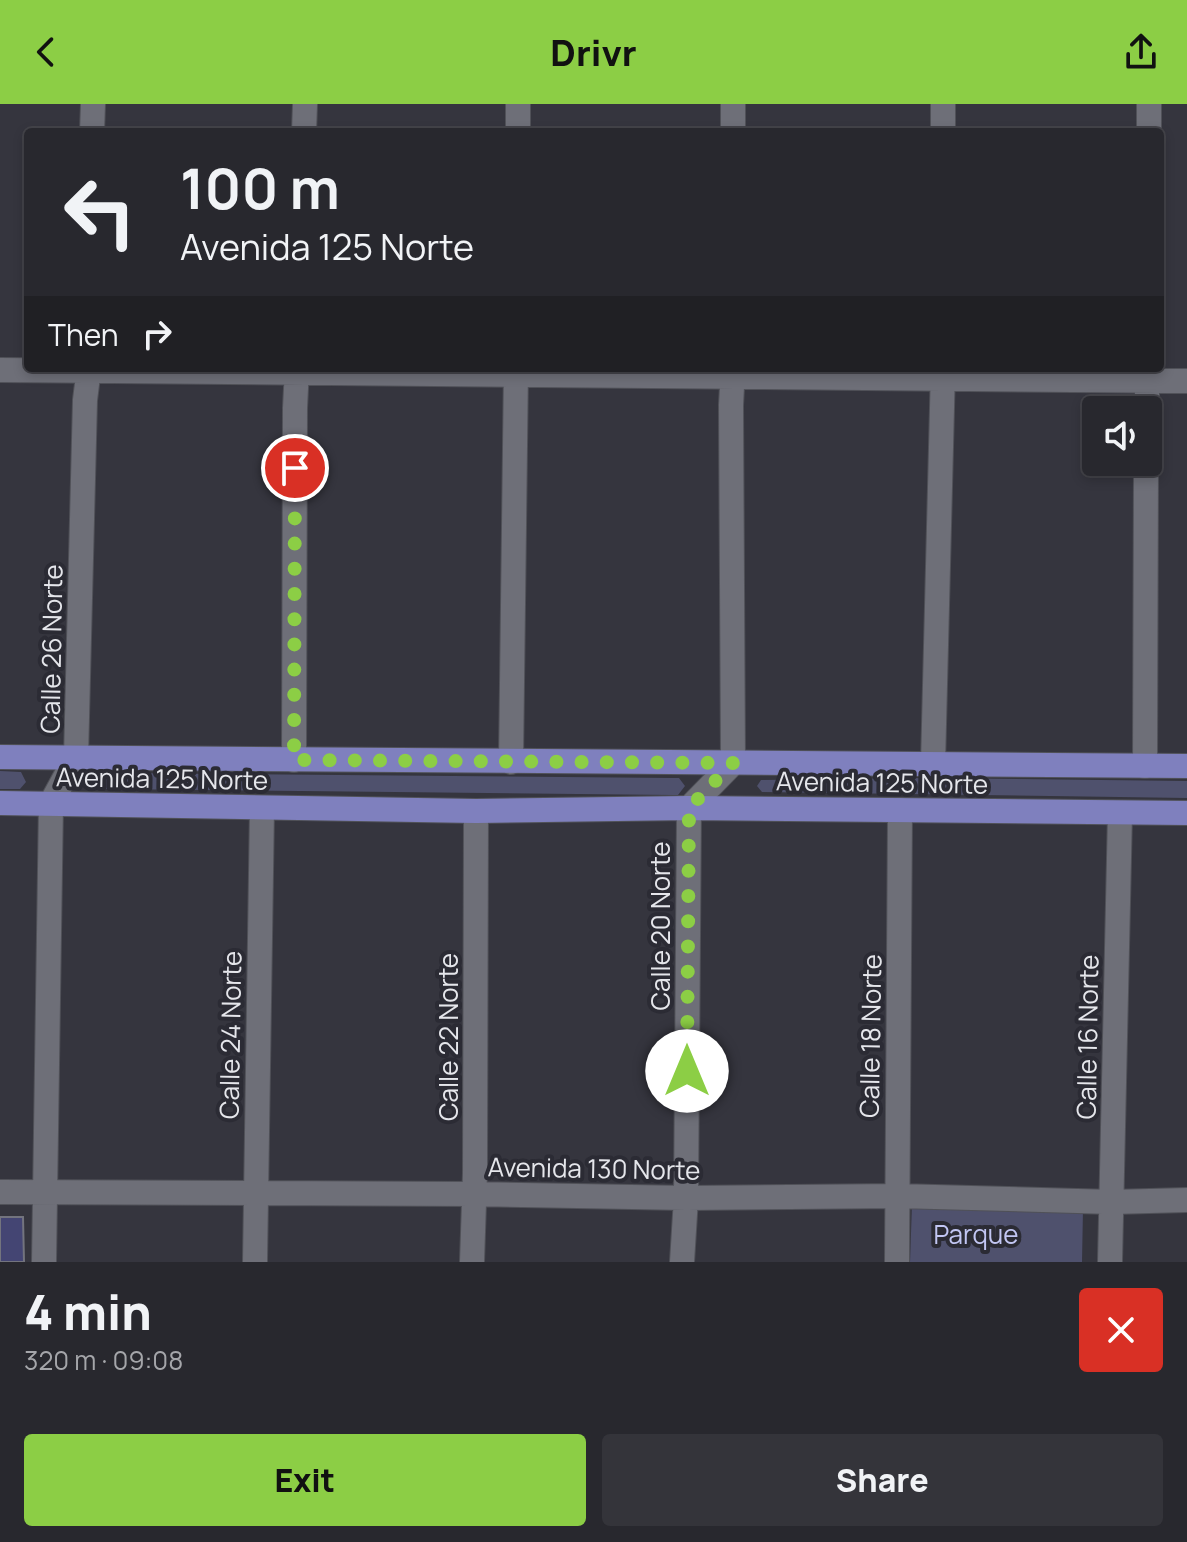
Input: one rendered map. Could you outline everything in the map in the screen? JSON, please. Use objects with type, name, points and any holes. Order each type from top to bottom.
[{"type":"main road","name":"Avenida 125 Norte","points":[[0,757],[1187,766]]},
{"type":"main road","name":"Avenida 125 Norte","points":[[0,803],[476,811],[689,808],[1187,813]]},
{"type":"street","points":[[92,128],[93,104]]},
{"type":"street","points":[[304,128],[305,104]]},
{"type":"street","points":[[518,104],[518,128]]},
{"type":"street","points":[[733,104],[733,128]]},
{"type":"street","points":[[943,104],[943,128]]},
{"type":"street","points":[[1149,104],[1149,128]]},
{"type":"street","points":[[0,370],[24,370]]},
{"type":"street","name":"Calle 26 Norte","points":[[44,1262],[51,803],[76,757],[85,400],[89,372]]},
{"type":"street","points":[[294,760],[297,372]]},
{"type":"street","points":[[511,762],[516,372]]},
{"type":"street","points":[[733,763],[733,372],[1147,374],[1187,381]]},
{"type":"street","points":[[933,764],[943,374]]},
{"type":"street","points":[[1147,374],[1147,396]]},
{"type":"street","points":[[1145,766],[1146,476]]},
{"type":"street","name":"Calle 20 Norte","points":[[682,1262],[686,1198],[689,808],[733,763]]},
{"type":"street","name":"Calle 24 Norte","points":[[255,1262],[262,808]]},
{"type":"street","name":"Calle 18 Norte","points":[[897,1262],[900,810]]},
{"type":"street","name":"Calle 22 Norte","points":[[472,1262],[476,811]]},
{"type":"street","name":"Calle 16 Norte","points":[[1110,1262],[1120,813]]},
{"type":"street","name":"Avenida 130 Norte","points":[[0,1192],[686,1198],[898,1196],[1112,1202],[1187,1200]]},
{"type":"green space","points":[[0,771],[21,772],[26,782],[20,789],[0,789]]},
{"type":"green space","points":[[103,773],[679,778],[685,786],[678,795],[103,789],[97,781]]},
{"type":"green space","points":[[761,780],[1187,781],[1187,798],[762,792],[757,786]]},
{"type":"green space","name":"Parque","points":[[912,1204],[1083,1209],[1082,1262],[910,1262]]},
{"type":"building","points":[[0,1217],[23,1217],[24,1262],[0,1262]]},
{"type":"route","points":[[295,468],[294,760],[733,763],[689,808],[687,1071]]}]
